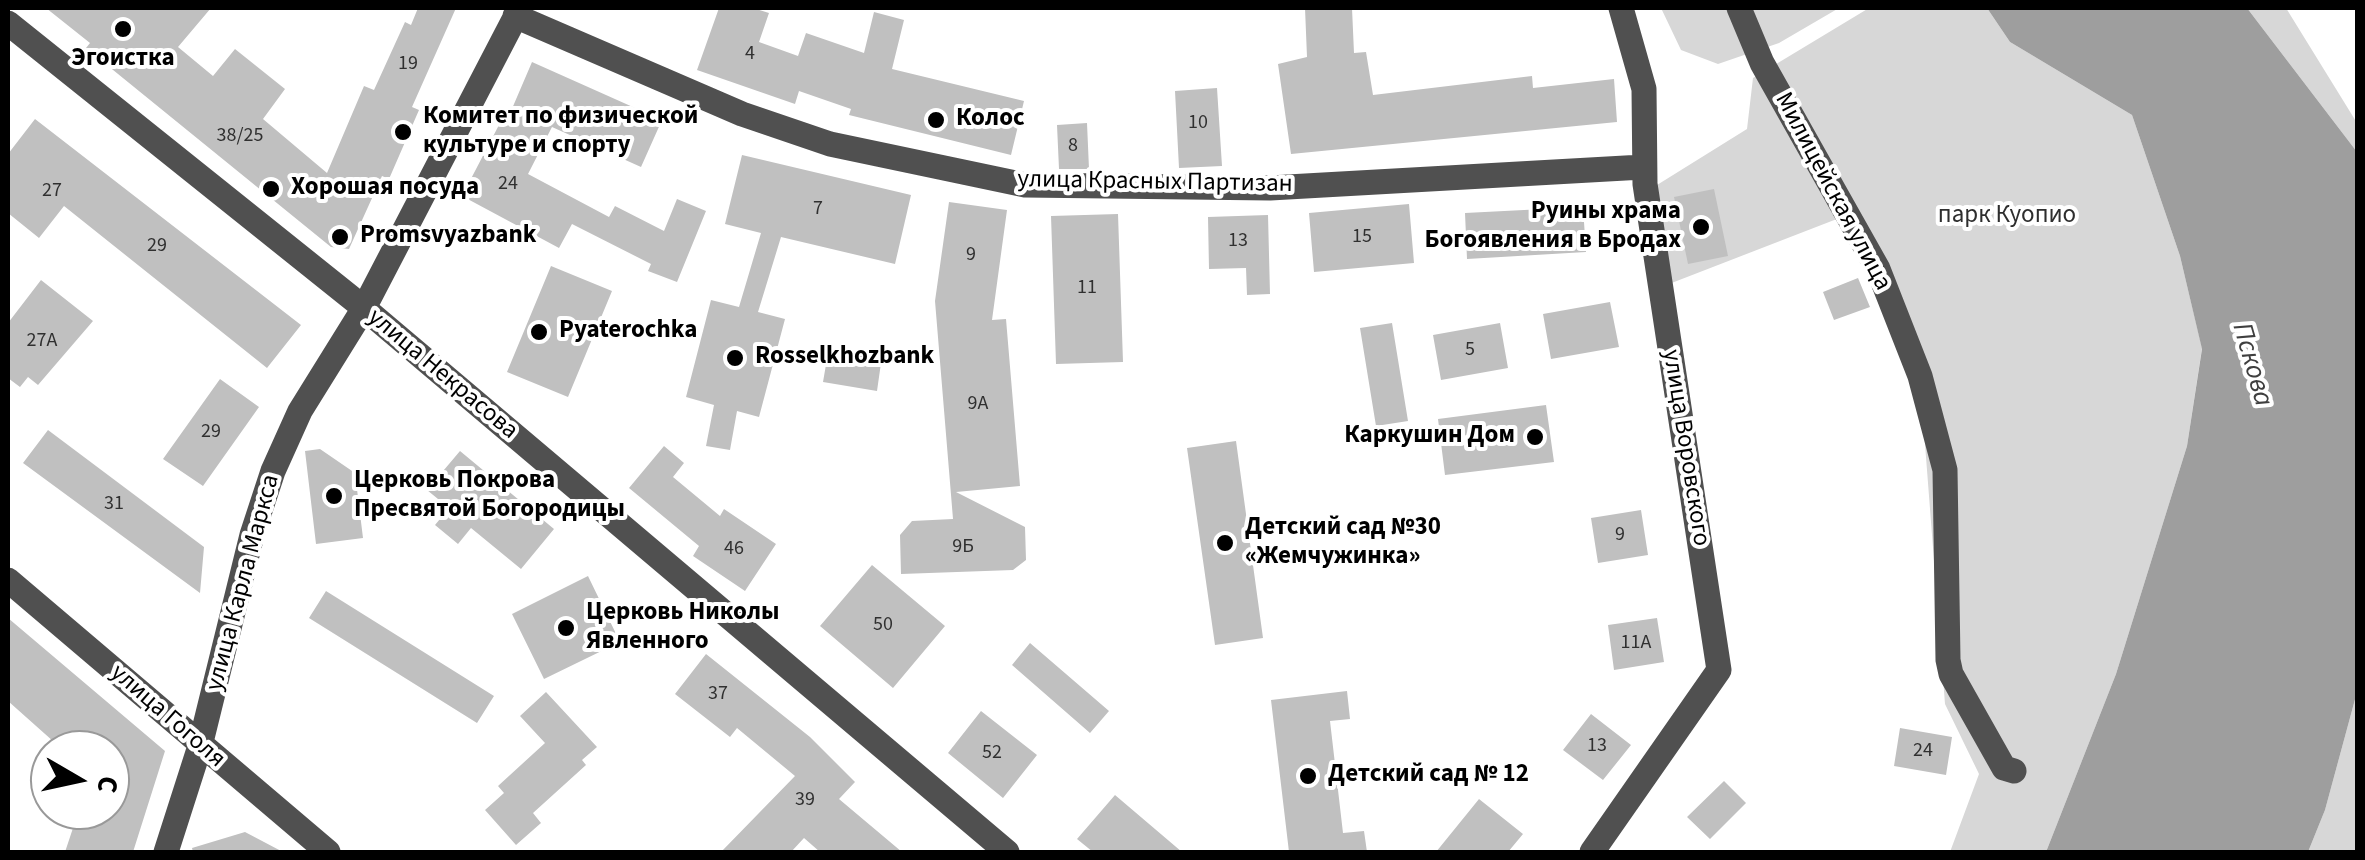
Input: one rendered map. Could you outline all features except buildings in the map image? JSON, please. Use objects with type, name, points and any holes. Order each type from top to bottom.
[{"type":"street","name":"улица Воровского","points":[[1592,852],[1719,670],[1643,167],[1644,89],[1621,8]]},
{"type":"street","name":"Милицейская улица","points":[[1738,8],[1762,63],[1878,269],[1920,376],[1944,470],[1943,564],[1951,674],[2004,768],[2014,770]]},
{"type":"street","name":"улица Красных Партизан","points":[[518,12],[742,114],[830,144],[1025,186],[1270,188],[1643,167]]},
{"type":"street","name":"улица Карла Маркса","points":[[166,852],[200,746],[273,471],[300,410],[364,308],[518,12]]},
{"type":"street","name":"улица Некрасова","points":[[8,23],[364,308],[1007,852]]},
{"type":"street","name":"улица Гоголя","points":[[8,580],[328,852]]},
{"type":"green space","points":[[1661,8],[1839,8],[1779,43],[1718,64],[1681,50]]},
{"type":"green space","name":"парк Куопио","points":[[1869,8],[1987,8],[2010,42],[2132,115],[2180,256],[2202,348],[2187,446],[2116,674],[2046,852],[1950,852],[1979,774],[1945,704],[1922,405],[1842,217],[1669,284],[1657,185],[1747,129],[1753,78]]},
{"type":"green space","points":[[2247,8],[2286,8],[2357,123],[2357,152]]},
{"type":"green space","points":[[2357,692],[2357,852],[2308,852],[2325,810]]},
{"type":"water","name":"Пскова","points":[[1987,8],[2247,8],[2357,152],[2357,692],[2325,810],[2308,852],[2046,852],[2116,674],[2187,446],[2202,349],[2180,256],[2132,115],[2010,42]]},
{"type":"place","name":"Эгоистка","points":[[123,29]]},
{"type":"place","name":"Колос","points":[[936,120]]},
{"type":"place","name":"Комитет по физической культуре и спорту","points":[[403,132]]},
{"type":"place","name":"Хорошая посуда","points":[[271,189]]},
{"type":"place","name":"Руины храма Богоявления в Бродах","points":[[1701,227]]},
{"type":"place","name":"Promsvyazbank","points":[[340,237]]},
{"type":"place","name":"Pyaterochka","points":[[539,332]]},
{"type":"place","name":"Rosselkhozbank","points":[[735,358]]},
{"type":"place","name":"Каркушин Дом","points":[[1535,437]]},
{"type":"place","name":"Церковь Покрова Пресвятой Богородицы","points":[[334,496]]},
{"type":"place","name":"Детский сад №30 «Жемчужинка»","points":[[1225,543]]},
{"type":"place","name":"Церковь Николы Явленного","points":[[566,628]]},
{"type":"place","name":"Детский сад № 12","points":[[1308,776]]}]
